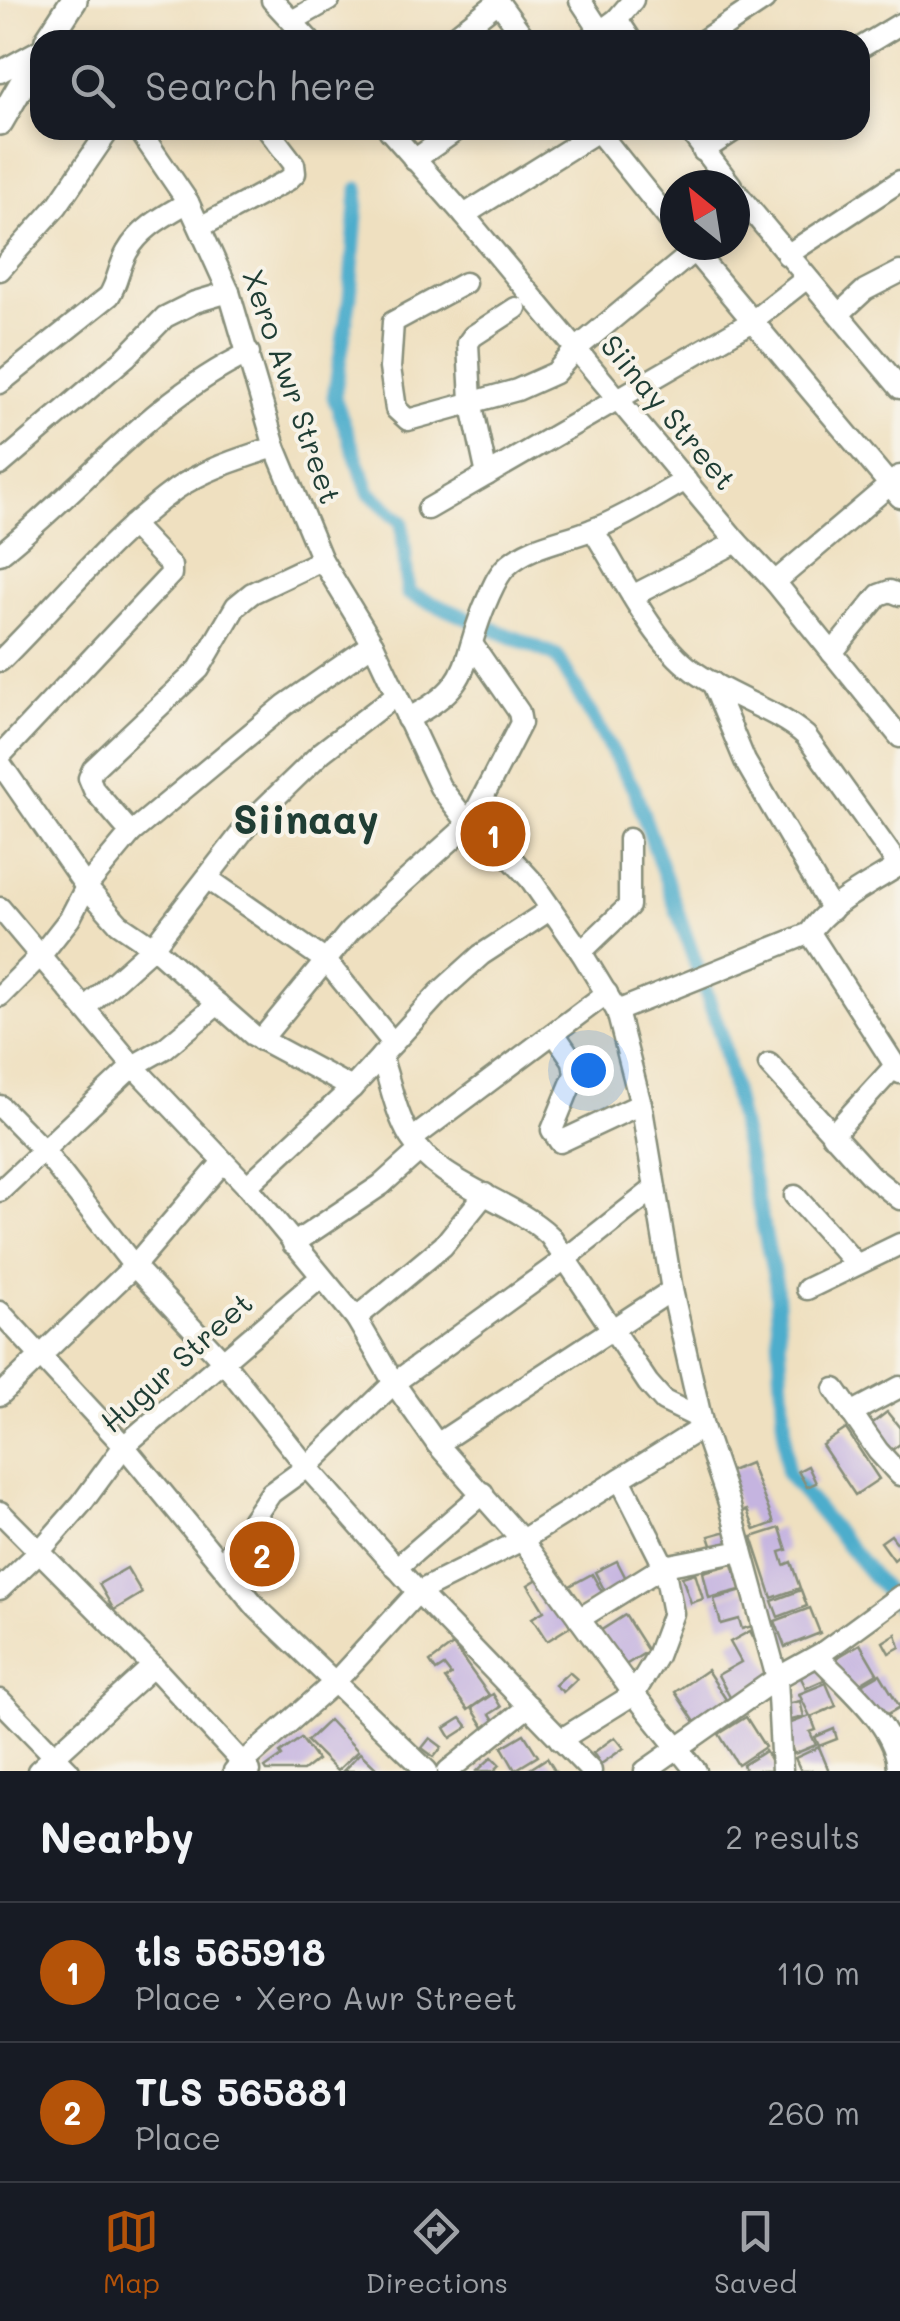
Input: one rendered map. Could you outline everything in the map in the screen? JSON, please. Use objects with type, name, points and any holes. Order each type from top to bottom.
[{"type":"main road","points":[[54,30],[74,0]]},
{"type":"main road","points":[[0,122],[30,70]]},
{"type":"street","points":[[272,0],[300,30]]},
{"type":"street","points":[[292,22],[330,0]]},
{"type":"street","points":[[580,0],[602,30],[633,0]]},
{"type":"street","points":[[719,30],[764,0]]},
{"type":"street","points":[[462,30],[498,1],[519,30]]},
{"type":"street","points":[[870,42],[900,24]]},
{"type":"street","points":[[0,72],[30,57]]},
{"type":"street","points":[[0,270],[57,206],[102,140]]},
{"type":"street","name":"Xero Awr Street","points":[[146,140],[188,202],[229,292],[275,446],[322,560],[373,644],[440,787],[469,824],[508,855],[582,952],[612,1002],[641,1104],[672,1290],[702,1423],[777,1678],[782,1771]]},
{"type":"street","points":[[200,227],[296,173],[294,164],[276,140]]},
{"type":"street","name":"Siinay Street","points":[[397,140],[775,582],[900,737]]},
{"type":"street","points":[[414,160],[442,140]]},
{"type":"street","points":[[464,215],[584,140]]},
{"type":"street","points":[[605,140],[660,208]]},
{"type":"street","points":[[695,140],[718,170]]},
{"type":"street","points":[[703,151],[720,140]]},
{"type":"street","points":[[787,255],[900,181]]},
{"type":"street","points":[[0,383],[109,296],[125,254],[135,240],[153,223],[188,202]]},
{"type":"street","points":[[750,209],[900,388]]},
{"type":"street","points":[[465,282],[393,322],[390,368],[396,409],[408,420],[516,390],[555,374],[576,350],[678,260]]},
{"type":"street","points":[[702,260],[896,486],[775,582]]},
{"type":"street","points":[[839,314],[865,290],[900,272]]},
{"type":"street","points":[[428,509],[751,322],[807,278]]},
{"type":"street","points":[[0,465],[126,357],[165,317],[195,302],[229,292]]},
{"type":"street","points":[[487,475],[471,401],[468,343],[516,308]]},
{"type":"street","points":[[0,554],[168,402],[222,366],[249,354]]},
{"type":"street","points":[[0,661],[132,525],[179,488],[224,464],[275,446]]},
{"type":"street","points":[[406,719],[430,707],[459,681],[486,602],[498,576],[512,561],[593,530],[686,480]]},
{"type":"street","points":[[132,525],[171,566],[171,574],[0,759],[86,887],[119,924],[153,947],[238,1024],[352,1088]]},
{"type":"street","points":[[294,1244],[381,1184],[416,1145],[554,1032],[612,1002],[670,990],[810,933],[816,922],[899,865],[806,736],[793,724],[748,704],[689,669],[642,614],[593,530]]},
{"type":"street","points":[[634,595],[738,542]]},
{"type":"street","points":[[131,833],[94,790],[89,778],[92,769],[198,668],[236,606],[252,593],[322,560]]},
{"type":"street","points":[[832,652],[880,595],[890,591],[900,595]]},
{"type":"street","points":[[261,1040],[374,908],[469,824],[520,723],[519,712],[472,638]]},
{"type":"street","points":[[0,996],[70,918],[86,887],[131,833],[285,704],[373,644]]},
{"type":"street","points":[[712,682],[745,762],[832,910]]},
{"type":"street","points":[[86,1008],[153,947],[250,822],[322,752],[396,695]]},
{"type":"street","points":[[582,952],[629,906],[629,838]]},
{"type":"street","points":[[0,1512],[153,1666],[243,1768],[336,1681],[418,1592],[522,1540],[702,1423],[664,1401],[538,1225],[485,1194],[416,1145],[387,1050],[326,961],[208,878]]},
{"type":"street","points":[[0,908],[133,1066],[248,1186],[356,1318],[394,1383],[437,1444],[522,1540],[634,1694],[696,1771]]},
{"type":"street","points":[[248,1186],[352,1088],[481,955],[551,909]]},
{"type":"street","points":[[810,933],[897,1070],[832,1135]]},
{"type":"street","points":[[0,1191],[133,1066],[165,1048],[218,1004]]},
{"type":"street","points":[[554,1032],[573,1061],[574,1074],[552,1130],[554,1138],[560,1142],[641,1104]]},
{"type":"street","points":[[769,1064],[870,1176],[900,1199]]},
{"type":"street","points":[[0,1106],[43,1150],[134,1266],[222,1360],[306,1467],[418,1592],[591,1771]]},
{"type":"street","points":[[0,1395],[134,1266],[223,1162]]},
{"type":"street","points":[[223,1563],[271,1493],[306,1467],[394,1383],[566,1259],[655,1188]]},
{"type":"street","points":[[356,1318],[443,1246],[485,1194]]},
{"type":"street","points":[[794,1196],[856,1264]]},
{"type":"street","points":[[808,1290],[900,1244]]},
{"type":"street","name":"Hugur Street","points":[[0,1588],[38,1553],[82,1503],[124,1446],[321,1276]]},
{"type":"street","points":[[437,1444],[672,1290]]},
{"type":"street","points":[[0,1312],[124,1446],[256,1608],[426,1771]]},
{"type":"street","points":[[851,1413],[900,1387]]},
{"type":"street","points":[[835,1390],[900,1475]]},
{"type":"street","points":[[560,1740],[634,1694],[657,1656],[673,1613],[664,1566],[620,1479]]},
{"type":"street","points":[[396,1568],[483,1493]]},
{"type":"street","points":[[579,1619],[664,1566],[742,1552]]},
{"type":"street","points":[[645,1771],[777,1678],[818,1656],[900,1596]]},
{"type":"street","points":[[818,1656],[884,1728],[898,1755],[898,1771]]},
{"type":"street","points":[[38,1771],[63,1764],[153,1666]]},
{"type":"street","points":[[0,1700],[63,1764]]},
{"type":"street","points":[[448,1771],[529,1706]]},
{"type":"building","points":[[887,1412],[900,1428],[900,1444],[885,1455],[865,1429]]},
{"type":"building","points":[[846,1429],[879,1479],[855,1495],[822,1445]]},
{"type":"building","points":[[750,1463],[774,1523],[755,1530],[747,1510],[741,1512],[726,1473]]},
{"type":"building","points":[[808,1466],[816,1483],[807,1487],[798,1471]]},
{"type":"building","points":[[780,1528],[787,1550],[780,1552],[784,1565],[791,1562],[800,1588],[772,1598],[752,1537]]},
{"type":"building","points":[[727,1531],[733,1549],[715,1554],[709,1536]]},
{"type":"building","points":[[891,1535],[900,1547],[900,1555],[894,1560],[881,1542]]},
{"type":"building","points":[[617,1561],[631,1588],[609,1599],[595,1572]]},
{"type":"building","points":[[733,1564],[740,1590],[709,1598],[703,1572]]},
{"type":"building","points":[[127,1568],[142,1593],[114,1610],[99,1584]]},
{"type":"building","points":[[695,1573],[703,1599],[691,1603],[682,1577]]},
{"type":"building","points":[[592,1574],[607,1601],[590,1601],[578,1607],[568,1587]]},
{"type":"building","points":[[541,1577],[571,1626],[547,1641],[532,1618],[544,1611],[528,1585]]},
{"type":"building","points":[[746,1590],[756,1625],[742,1629],[739,1619],[721,1624],[714,1599]]},
{"type":"building","points":[[801,1590],[807,1606],[778,1617],[772,1601]]},
{"type":"building","points":[[810,1608],[820,1633],[785,1647],[775,1621]]},
{"type":"building","points":[[625,1615],[648,1651],[622,1667],[600,1631]]},
{"type":"building","points":[[750,1631],[774,1676],[731,1699],[718,1675],[741,1662],[730,1642]]},
{"type":"building","points":[[896,1634],[900,1647],[889,1653],[883,1642]]},
{"type":"building","points":[[860,1644],[877,1673],[850,1689],[833,1660]]},
{"type":"building","points":[[453,1645],[489,1695],[468,1710],[445,1679],[451,1675],[444,1666],[436,1671],[430,1662]]},
{"type":"building","points":[[819,1668],[824,1680],[806,1688],[800,1676]]},
{"type":"building","points":[[707,1670],[727,1701],[695,1722],[675,1692]]},
{"type":"building","points":[[569,1672],[577,1679],[563,1692],[555,1685]]},
{"type":"building","points":[[880,1674],[900,1707],[874,1722],[854,1689]]},
{"type":"building","points":[[826,1683],[836,1706],[811,1717],[816,1730],[810,1732],[816,1745],[794,1754],[783,1726],[810,1716],[799,1694]]},
{"type":"building","points":[[493,1694],[501,1707],[490,1714],[500,1729],[489,1735],[472,1708]]},
{"type":"building","points":[[800,1701],[804,1717],[787,1721],[783,1705]]},
{"type":"building","points":[[746,1717],[765,1747],[738,1765],[719,1734]]},
{"type":"building","points":[[461,1718],[468,1727],[451,1738],[445,1728]]},
{"type":"building","points":[[329,1720],[358,1751],[337,1771],[307,1741]]},
{"type":"building","points":[[834,1729],[837,1739],[819,1746],[815,1737]]},
{"type":"building","points":[[524,1734],[538,1756],[515,1770],[502,1747]]},
{"type":"building","points":[[615,1737],[624,1748],[601,1764],[593,1753]]},
{"type":"building","points":[[301,1738],[317,1760],[303,1771],[267,1771],[265,1768],[282,1756],[280,1753]]},
{"type":"building","points":[[430,1738],[442,1747],[434,1757],[422,1748]]},
{"type":"building","points":[[819,1747],[829,1771],[801,1771],[795,1758]]},
{"type":"building","points":[[765,1751],[777,1771],[746,1771],[743,1765]]},
{"type":"building","points":[[360,1753],[379,1771],[343,1771]]},
{"type":"building","points":[[492,1757],[500,1765],[494,1771],[477,1771]]},
{"type":"building","points":[[547,1758],[555,1771],[527,1771]]},
{"type":"waterway","points":[[358,189],[350,297],[334,397],[369,492],[402,522],[408,593],[557,656],[634,789],[721,1035],[776,1284],[787,1473],[899,1607]]},
{"type":"place","name":"tls 565918","points":[[493,834]]},
{"type":"place","name":"TLS 565881","points":[[262,1554]]},
{"type":"district","name":"Siinaay","points":[[306,820]]}]
